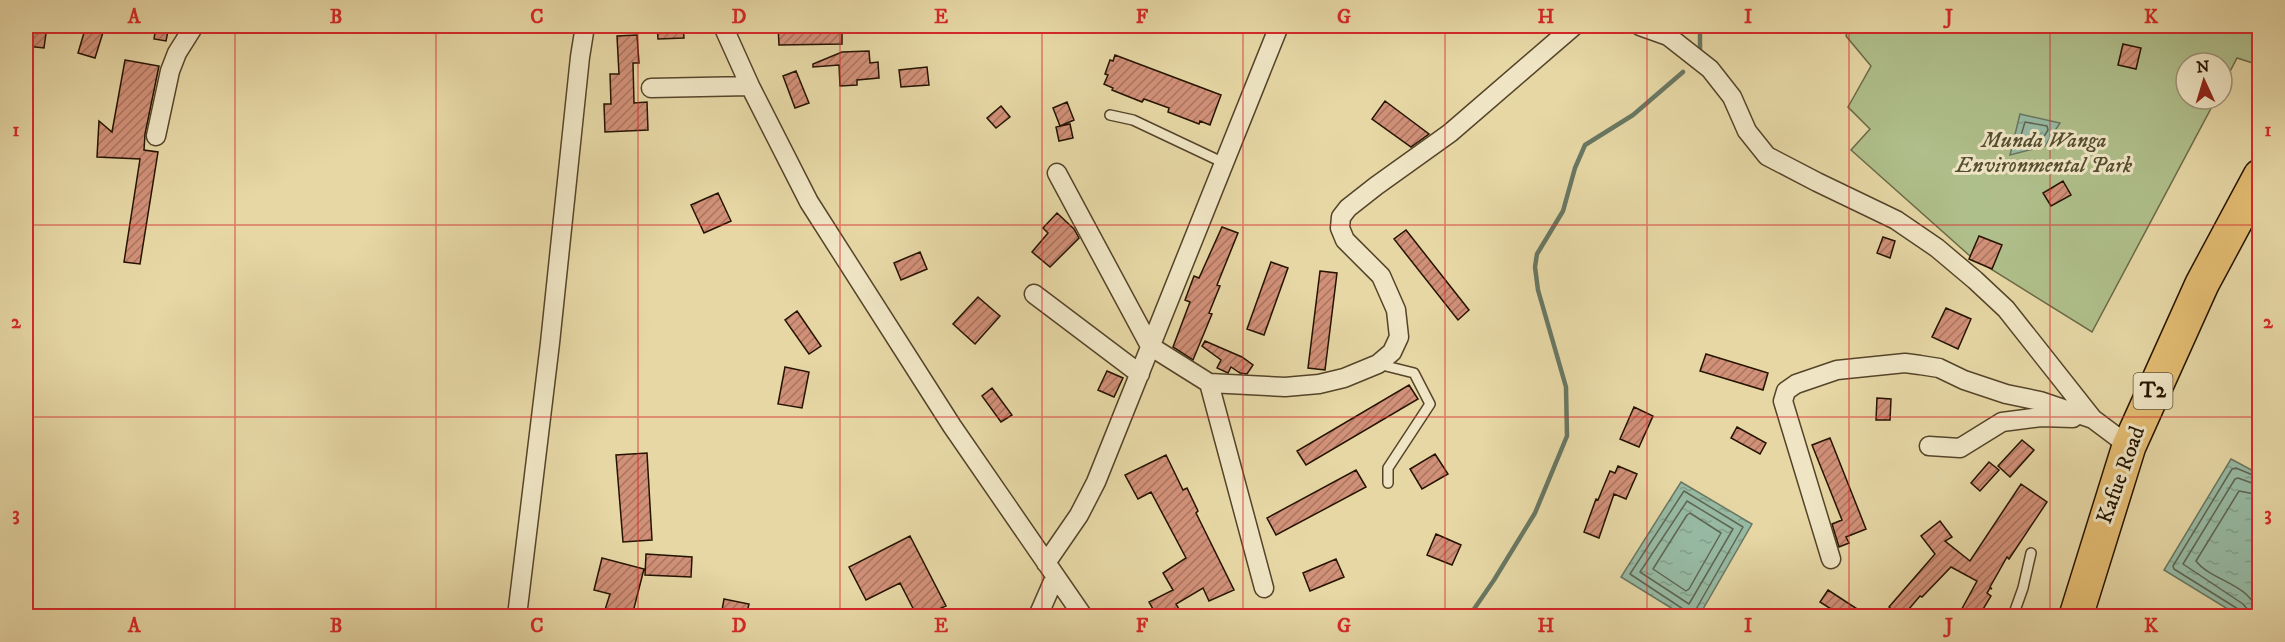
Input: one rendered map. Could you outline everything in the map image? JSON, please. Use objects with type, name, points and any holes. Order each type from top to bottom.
[{"type":"highway","name":"Kafue Road","points":[[2076,616],[2129,446],[2202,284],[2259,176]]},
{"type":"street","points":[[156,136],[170,71],[177,53],[194,26]]},
{"type":"street","points":[[517,616],[585,26]]},
{"type":"street","points":[[723,26],[750,86],[809,202],[952,426],[1083,616]]},
{"type":"street","points":[[1038,616],[1050,570],[1092,490],[1279,26]]},
{"type":"street","points":[[1057,173],[1150,346],[1209,383],[1285,387],[1319,384],[1344,378],[1378,364],[1392,352],[1399,337],[1396,310],[1381,276],[1346,240],[1340,228],[1341,217],[1348,208],[1450,134],[1574,26]]},
{"type":"street","points":[[1640,26],[1668,36],[1710,69],[1732,97],[1747,131],[1767,156],[1896,220],[1937,248],[1975,280],[2006,309],[2093,419],[2129,446]]},
{"type":"street","points":[[651,88],[750,86]]},
{"type":"street","points":[[1034,294],[1140,374]]},
{"type":"street","points":[[1831,559],[1783,401],[1786,391],[1796,384],[1837,370],[1905,363],[1939,368],[1964,380],[2007,394],[2040,401],[2093,419]]},
{"type":"street","points":[[1209,383],[1264,588]]},
{"type":"street","points":[[1929,446],[1960,448],[2002,422],[2041,417],[2093,419]]},
{"type":"lane","points":[[1110,115],[1133,120],[1224,163]]},
{"type":"lane","points":[[1378,364],[1414,373],[1430,404],[1388,468],[1388,483]]},
{"type":"lane","points":[[2013,616],[2023,588],[2031,553]]},
{"type":"green space","name":"Munda Wanga Environmental Park","points":[[1849,26],[2259,26],[2259,65],[2237,58],[2234,64],[2234,51],[2174,51],[2174,111],[2210,111],[2092,332],[1970,256],[1851,150],[1870,129],[1848,107],[1871,66],[1846,36]]},
{"type":"water","points":[[2020,114],[2060,123],[2045,146],[2010,155]]},
{"type":"water","points":[[2231,459],[2259,474],[2259,616],[2239,616],[2164,570]]},
{"type":"water","points":[[1681,482],[1752,524],[1699,616],[1684,616],[1621,577]]},
{"type":"building","points":[[26,26],[47,26],[44,48],[26,46]]},
{"type":"building","points":[[86,26],[105,26],[95,58],[78,53]]},
{"type":"building","points":[[156,26],[169,26],[166,41],[154,39]]},
{"type":"building","points":[[657,26],[683,26],[684,38],[658,39]]},
{"type":"building","points":[[778,26],[842,26],[842,44],[779,45]]},
{"type":"building","points":[[637,35],[639,63],[633,63],[634,103],[647,102],[648,130],[605,132],[604,104],[611,104],[610,74],[619,74],[617,36]]},
{"type":"building","points":[[2123,44],[2141,48],[2136,69],[2118,65]]},
{"type":"building","points":[[869,51],[870,63],[878,62],[879,78],[857,80],[857,85],[840,86],[839,65],[813,67],[813,64],[842,52]]},
{"type":"building","points":[[1115,55],[1221,95],[1210,125],[1200,121],[1199,124],[1168,112],[1169,108],[1144,99],[1142,102],[1112,90],[1113,88],[1104,84],[1110,60],[1113,61]]},
{"type":"building","points":[[125,60],[159,66],[145,134],[144,150],[158,152],[140,264],[124,262],[140,159],[97,157],[99,121],[112,132]]},
{"type":"building","points":[[927,67],[929,85],[901,87],[899,70]]},
{"type":"building","points":[[796,71],[809,103],[795,108],[783,76]]},
{"type":"building","points":[[1385,101],[1429,134],[1411,147],[1372,119]]},
{"type":"building","points":[[1067,102],[1074,120],[1060,126],[1053,108]]},
{"type":"building","points":[[1001,106],[1010,117],[996,128],[987,118]]},
{"type":"building","points":[[1070,124],[1073,138],[1059,141],[1056,127]]},
{"type":"building","points":[[2063,181],[2071,195],[2051,206],[2043,193]]},
{"type":"building","points":[[718,193],[731,221],[704,233],[691,205]]},
{"type":"building","points":[[1057,213],[1074,229],[1079,238],[1050,267],[1032,252],[1048,233],[1043,228]]},
{"type":"building","points":[[1222,227],[1238,233],[1217,285],[1220,286],[1209,313],[1212,314],[1193,360],[1173,347],[1190,302],[1185,300],[1194,276],[1199,278]]},
{"type":"building","points":[[1406,230],[1469,310],[1458,320],[1394,239]]},
{"type":"building","points":[[1979,236],[2002,245],[1992,269],[1969,259]]},
{"type":"building","points":[[1883,237],[1895,241],[1890,258],[1877,253]]},
{"type":"building","points":[[920,252],[927,269],[901,280],[894,263]]},
{"type":"building","points":[[1271,262],[1288,268],[1264,335],[1247,329]]},
{"type":"building","points":[[1320,271],[1337,273],[1325,370],[1308,368]]},
{"type":"building","points":[[978,297],[1000,316],[975,344],[953,324]]},
{"type":"building","points":[[1946,308],[1971,319],[1958,349],[1932,337]]},
{"type":"building","points":[[797,311],[821,346],[809,354],[785,320]]},
{"type":"building","points":[[1205,341],[1242,357],[1253,365],[1247,374],[1240,373],[1231,367],[1228,373],[1217,368],[1221,360],[1202,346]]},
{"type":"building","points":[[1706,354],[1768,373],[1763,390],[1700,371]]},
{"type":"building","points":[[785,367],[809,372],[802,408],[778,404]]},
{"type":"building","points":[[1107,371],[1123,378],[1114,397],[1098,390]]},
{"type":"building","points":[[1409,385],[1418,399],[1306,465],[1297,451]]},
{"type":"building","points":[[992,388],[1012,415],[1001,422],[982,396]]},
{"type":"building","points":[[1877,398],[1891,399],[1890,420],[1876,420]]},
{"type":"building","points":[[1634,407],[1653,416],[1639,447],[1620,439]]},
{"type":"building","points":[[1737,427],[1766,443],[1760,454],[1731,438]]},
{"type":"building","points":[[1830,438],[1866,529],[1846,537],[1849,543],[1839,547],[1832,524],[1842,520],[1812,445]]},
{"type":"building","points":[[2022,440],[2034,450],[2010,477],[1998,466]]},
{"type":"building","points":[[647,453],[652,540],[623,542],[616,455]]},
{"type":"building","points":[[1435,454],[1448,474],[1422,489],[1410,469]]},
{"type":"building","points":[[1166,455],[1183,490],[1187,488],[1198,511],[1196,513],[1234,590],[1209,601],[1203,588],[1176,604],[1183,616],[1157,616],[1149,602],[1173,590],[1163,573],[1186,558],[1151,492],[1138,499],[1125,475]]},
{"type":"building","points":[[1989,462],[1999,470],[1980,491],[1971,483]]},
{"type":"building","points":[[1618,466],[1637,474],[1626,499],[1614,494],[1599,538],[1584,532],[1596,499],[1598,500],[1610,471],[1615,473]]},
{"type":"building","points":[[1356,470],[1366,487],[1276,535],[1267,518]]},
{"type":"building","points":[[2021,484],[2047,502],[2009,559],[2007,557],[1990,587],[1992,589],[1990,588],[1987,593],[1991,596],[1979,616],[1958,616],[1977,581],[1951,567],[1922,597],[1920,596],[1903,616],[1889,607],[1935,554],[1921,536],[1940,521],[1952,537],[1945,541],[1970,561]]},
{"type":"building","points":[[1436,534],[1461,545],[1452,565],[1427,555]]},
{"type":"building","points":[[910,536],[946,606],[924,616],[917,616],[900,583],[866,600],[849,567]]},
{"type":"building","points":[[646,554],[692,557],[691,577],[645,575]]},
{"type":"building","points":[[602,558],[644,569],[632,616],[603,616],[610,594],[594,590]]},
{"type":"building","points":[[1336,559],[1344,577],[1310,591],[1303,573]]},
{"type":"building","points":[[1828,590],[1868,616],[1842,616],[1820,602]]},
{"type":"building","points":[[724,599],[749,604],[746,616],[721,616]]},
{"type":"waterway","points":[[1700,26],[1700,50]]},
{"type":"waterway","points":[[1467,616],[1494,580],[1535,513],[1567,436],[1566,387],[1538,290],[1535,267],[1537,254],[1563,211],[1575,168],[1585,145],[1633,115],[1683,72]]}]
